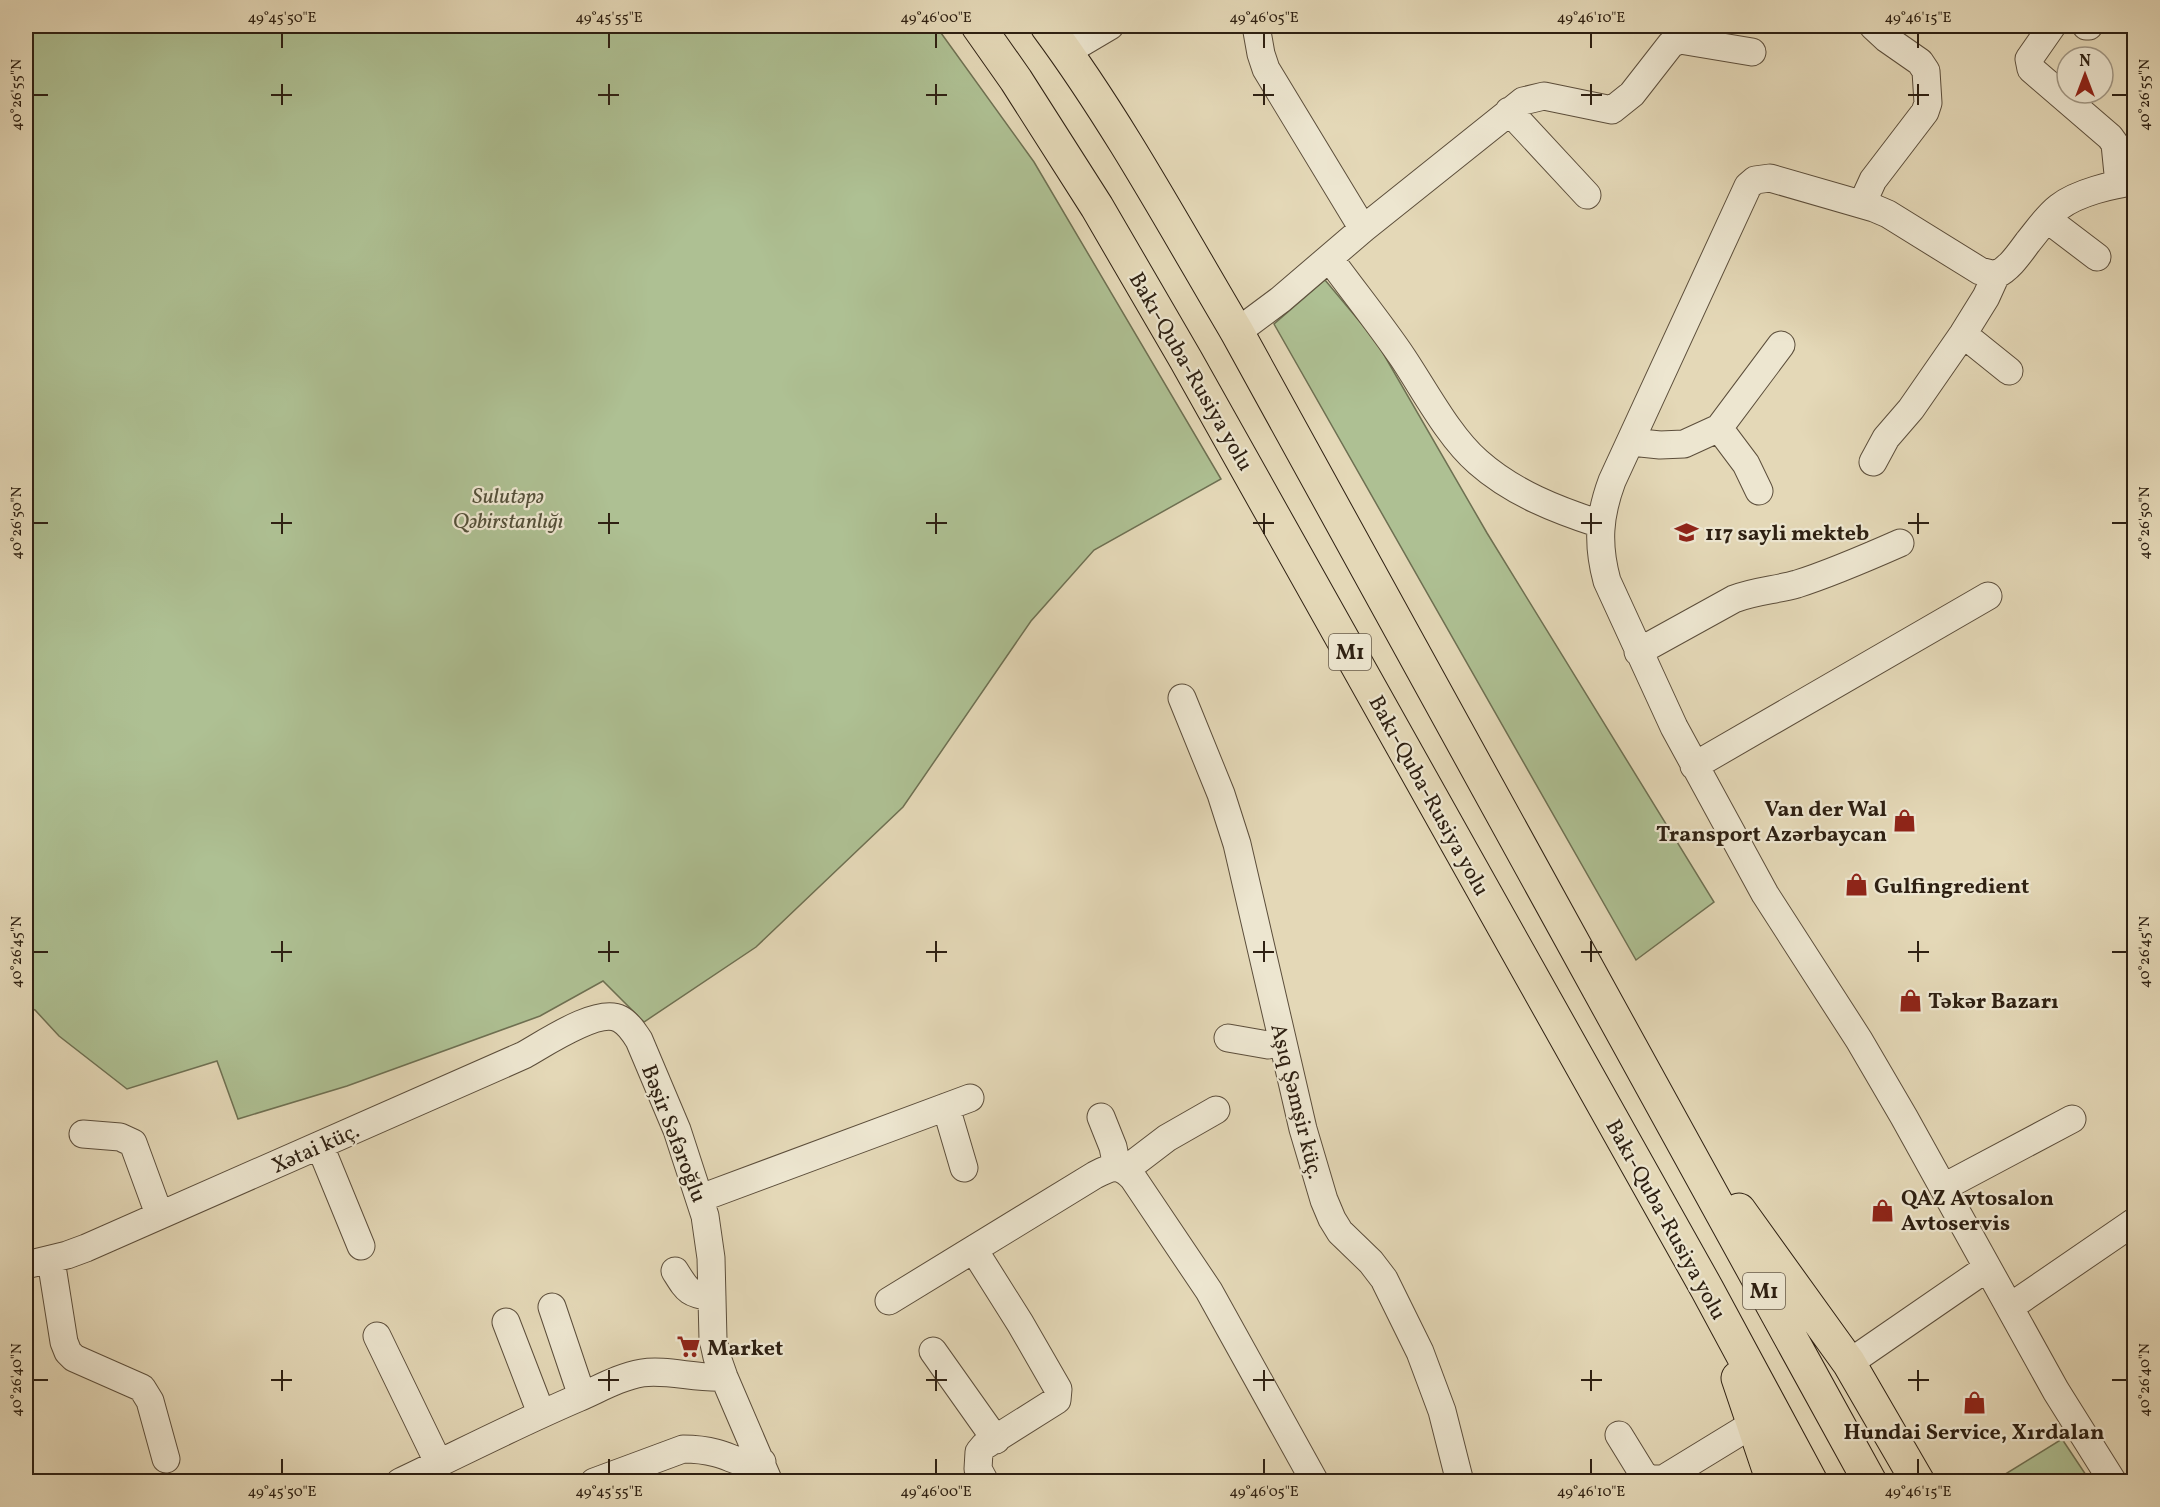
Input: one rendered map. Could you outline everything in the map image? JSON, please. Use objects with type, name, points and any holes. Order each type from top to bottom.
[{"type":"highway","name":"Bakı-Quba-Rusiya yolu","points":[[978,26],[1016,80],[1097,207],[1186,360],[1707,1289],[1811,1482]]},
{"type":"highway","name":"M1","points":[[1047,26],[1146,177],[1237,332],[1870,1482]]},
{"type":"highway","points":[[1659,1101],[1849,1363],[1918,1482]]},
{"type":"highway","points":[[1707,1289],[1773,1482]]},
{"type":"street","points":[[1066,52],[1110,26]]},
{"type":"street","points":[[1256,26],[1260,54],[1266,69],[1363,229]]},
{"type":"street","points":[[1862,204],[1873,180],[1925,112],[1928,103],[1926,71],[1920,62],[1887,39],[1873,26]]},
{"type":"street","points":[[1873,462],[1886,438],[1911,409],[1963,334],[1986,297],[1996,275],[2008,266],[2047,219],[2062,205],[2072,199],[2127,183],[2115,144],[2110,137],[2031,69],[2029,59],[2052,26]]},
{"type":"street","points":[[1237,332],[1280,300],[1363,229],[1523,101],[1544,96],[1612,110],[1632,94],[1671,44],[1680,40],[1752,52]]},
{"type":"street","points":[[1509,111],[1587,195]]},
{"type":"street","points":[[1996,275],[1980,271],[1888,214],[1862,204],[1770,178],[1755,180],[1748,186],[1604,503],[1600,524],[1602,562],[1606,581],[1638,652],[1694,766],[1765,894],[1859,1040],[1944,1187],[2056,1391],[2113,1482]]},
{"type":"street","points":[[2047,219],[2097,257]]},
{"type":"street","points":[[1330,259],[1401,356],[1462,447],[1479,464],[1551,508],[1600,524]]},
{"type":"street","points":[[1963,334],[2009,371]]},
{"type":"street","points":[[1631,442],[1660,445],[1684,444],[1719,428],[1781,345]]},
{"type":"street","points":[[1719,428],[1746,464],[1759,491]]},
{"type":"street","points":[[1638,652],[1734,599],[1750,593],[1798,584],[1900,543]]},
{"type":"street","points":[[1694,766],[1988,596]]},
{"type":"street","name":"Aşıq Şəmşir küç.","points":[[1182,698],[1221,794],[1237,844],[1306,1138],[1332,1219],[1340,1232],[1371,1262],[1394,1296],[1431,1378],[1460,1482]]},
{"type":"street","name":"Xətai küç.","points":[[38,1262],[86,1248],[159,1214],[320,1146],[524,1055],[600,1017]]},
{"type":"street","name":"Bəşir Səfəroğlu","points":[[600,1017],[620,1019],[630,1027],[639,1040],[677,1130],[701,1198],[711,1258],[715,1348],[724,1377],[765,1472]]},
{"type":"street","points":[[1228,1038],[1268,1045],[1283,1043]]},
{"type":"street","points":[[701,1198],[958,1103],[964,1168]]},
{"type":"street","points":[[889,1301],[1095,1174],[1108,1169],[1121,1169],[1167,1138],[1216,1110]]},
{"type":"street","points":[[1101,1117],[1121,1169],[1133,1178],[1209,1291],[1315,1482]]},
{"type":"street","points":[[1944,1187],[2072,1119]]},
{"type":"street","points":[[83,1134],[120,1137],[133,1143],[159,1214]]},
{"type":"street","points":[[320,1146],[361,1245]]},
{"type":"street","points":[[2010,1307],[2134,1222]]},
{"type":"street","points":[[974,1250],[1020,1323],[1059,1394],[1057,1400],[979,1452],[978,1468],[985,1482]]},
{"type":"street","points":[[38,1262],[68,1352],[74,1358],[142,1388],[150,1401],[166,1459]]},
{"type":"street","points":[[1849,1363],[1987,1268]]},
{"type":"street","points":[[675,1271],[686,1289],[694,1294],[712,1297]]},
{"type":"street","points":[[552,1307],[582,1396]]},
{"type":"street","points":[[506,1322],[541,1413]]},
{"type":"street","points":[[377,1336],[439,1464]]},
{"type":"street","points":[[933,1351],[996,1440]]},
{"type":"street","points":[[400,1482],[541,1413],[628,1376],[645,1372],[695,1377],[724,1377]]},
{"type":"street","points":[[1619,1435],[1643,1474],[1650,1479],[1663,1479],[1753,1424]]},
{"type":"street","points":[[594,1482],[683,1449],[717,1453],[740,1463],[751,1464],[765,1472]]},
{"type":"green space","name":"Sulutəpə Qəbirstanlığı","points":[[26,26],[936,26],[1034,162],[1221,479],[1094,550],[1031,621],[903,807],[756,947],[644,1022],[603,981],[540,1016],[347,1086],[238,1119],[217,1061],[127,1089],[59,1036],[35,1010],[26,1007]]},
{"type":"green space","points":[[1325,280],[1376,341],[1487,533],[1714,902],[1636,960],[1274,324]]},
{"type":"green space","points":[[2062,1439],[2090,1481],[2041,1481],[2036,1474],[2023,1481],[1994,1481]]},
{"type":"place","name":"117 sayli mekteb","points":[[1687,532]]},
{"type":"place","name":"Van der Wal Transport Azərbaycan","points":[[1905,821]]},
{"type":"place","name":"Gulfingredient","points":[[1856,885]]},
{"type":"place","name":"Təkər Bazarı","points":[[1910,1000]]},
{"type":"place","name":"QAZ Avtosalon Avtoservis","points":[[1883,1210]]},
{"type":"place","name":"Market","points":[[689,1347]]},
{"type":"place","name":"Hundai Service, Xırdalan","points":[[1974,1402]]}]
